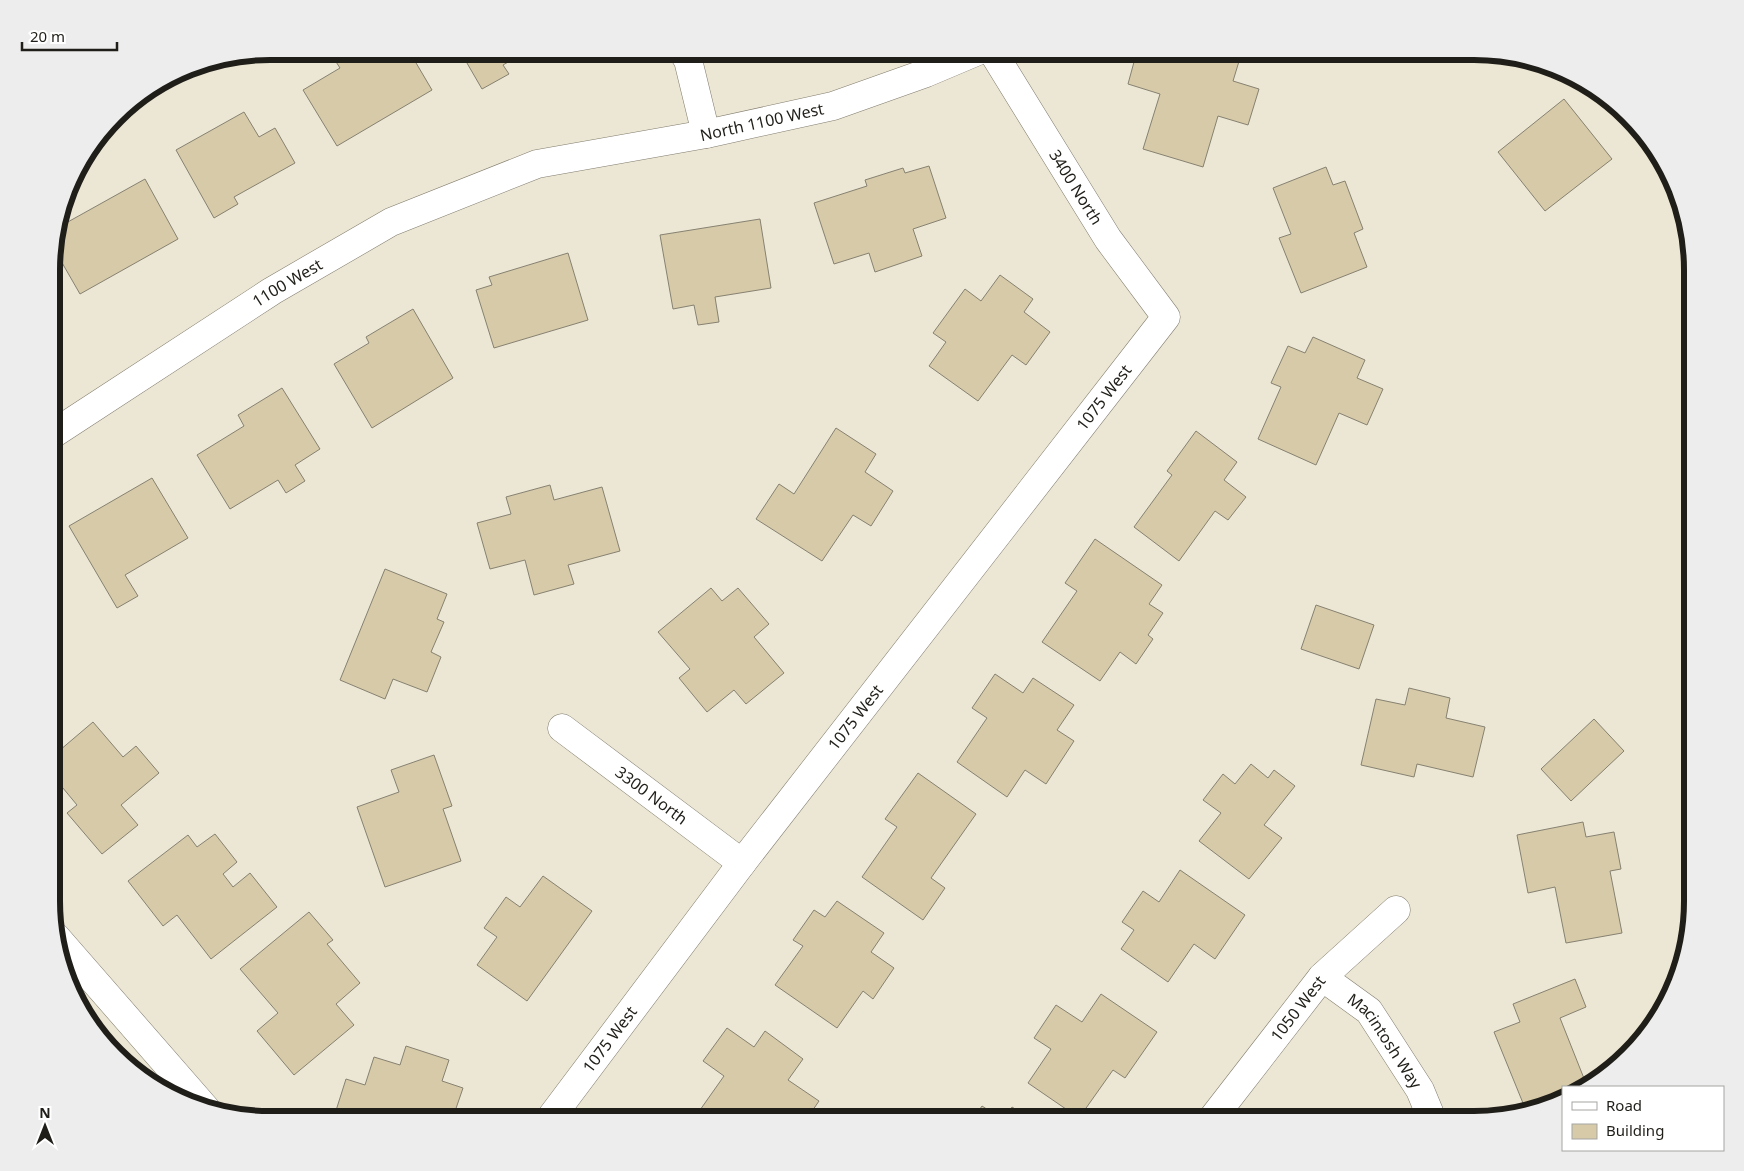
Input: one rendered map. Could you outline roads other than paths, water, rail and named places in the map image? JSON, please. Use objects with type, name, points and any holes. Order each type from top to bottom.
[{"type":"street","points":[[688,60],[706,134]]},
{"type":"street","name":"North 1100 West","points":[[537,164],[706,134],[833,106],[957,60]]},
{"type":"street","name":"3400 North","points":[[998,60],[1108,239],[1166,317]]},
{"type":"street","name":"1100 West","points":[[60,429],[272,291],[391,222],[537,164]]},
{"type":"street","name":"1075 West","points":[[556,1111],[742,863],[1166,317]]},
{"type":"street","name":"3300 North","points":[[562,728],[742,863]]},
{"type":"street","name":"1050 West","points":[[1218,1111],[1322,977],[1396,910]]},
{"type":"street","points":[[65,948],[196,1097]]},
{"type":"street","name":"Macintosh Way","points":[[1322,977],[1368,1011],[1420,1090],[1429,1111]]}]
